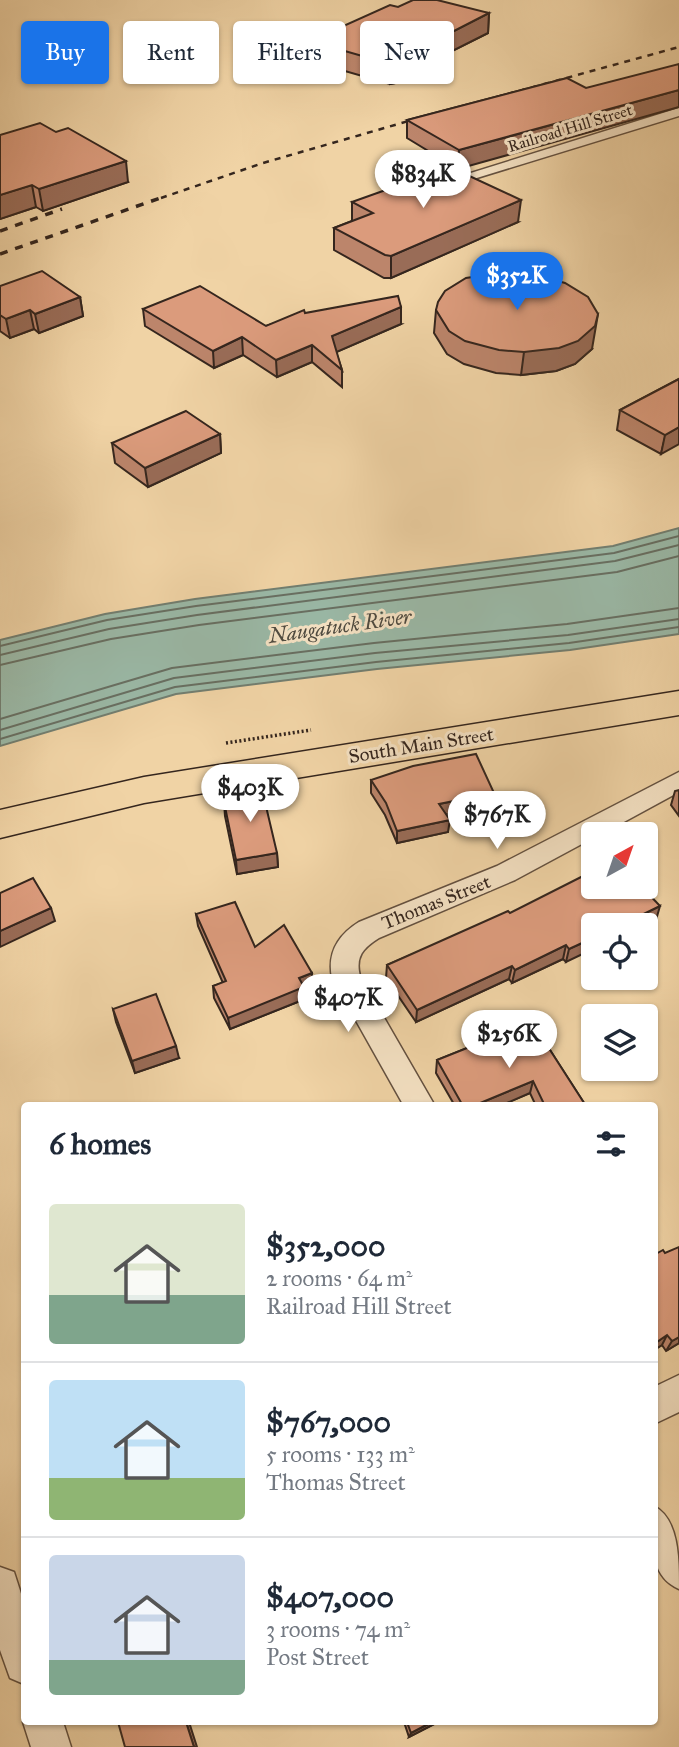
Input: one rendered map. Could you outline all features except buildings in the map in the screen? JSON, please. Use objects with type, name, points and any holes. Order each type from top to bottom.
[{"type":"main road","name":"South Main Street","points":[[0,824],[144,790],[679,703]]},
{"type":"street","name":"Railroad Hill Street","points":[[430,187],[679,112]]},
{"type":"street","name":"Thomas Street","points":[[345,951],[354,939],[369,930],[506,873],[679,780]]},
{"type":"street","points":[[345,951],[343,968],[351,988],[418,1102]]},
{"type":"street","points":[[658,1405],[679,1393]]},
{"type":"street","points":[[658,1531],[679,1570]]},
{"type":"street","points":[[0,1586],[21,1654]]},
{"type":"street","points":[[44,1725],[51,1747]]},
{"type":"water","name":"Naugatuck River","points":[[679,528],[679,634],[570,650],[377,669],[176,694],[0,746],[0,640],[105,614],[195,599],[613,546]]},
{"type":"railway","points":[[497,97],[679,47]]},
{"type":"railway","points":[[161,198],[263,163],[426,116]]},
{"type":"railway","points":[[0,254],[166,196]]},
{"type":"railway","points":[[0,231],[62,209]]}]
